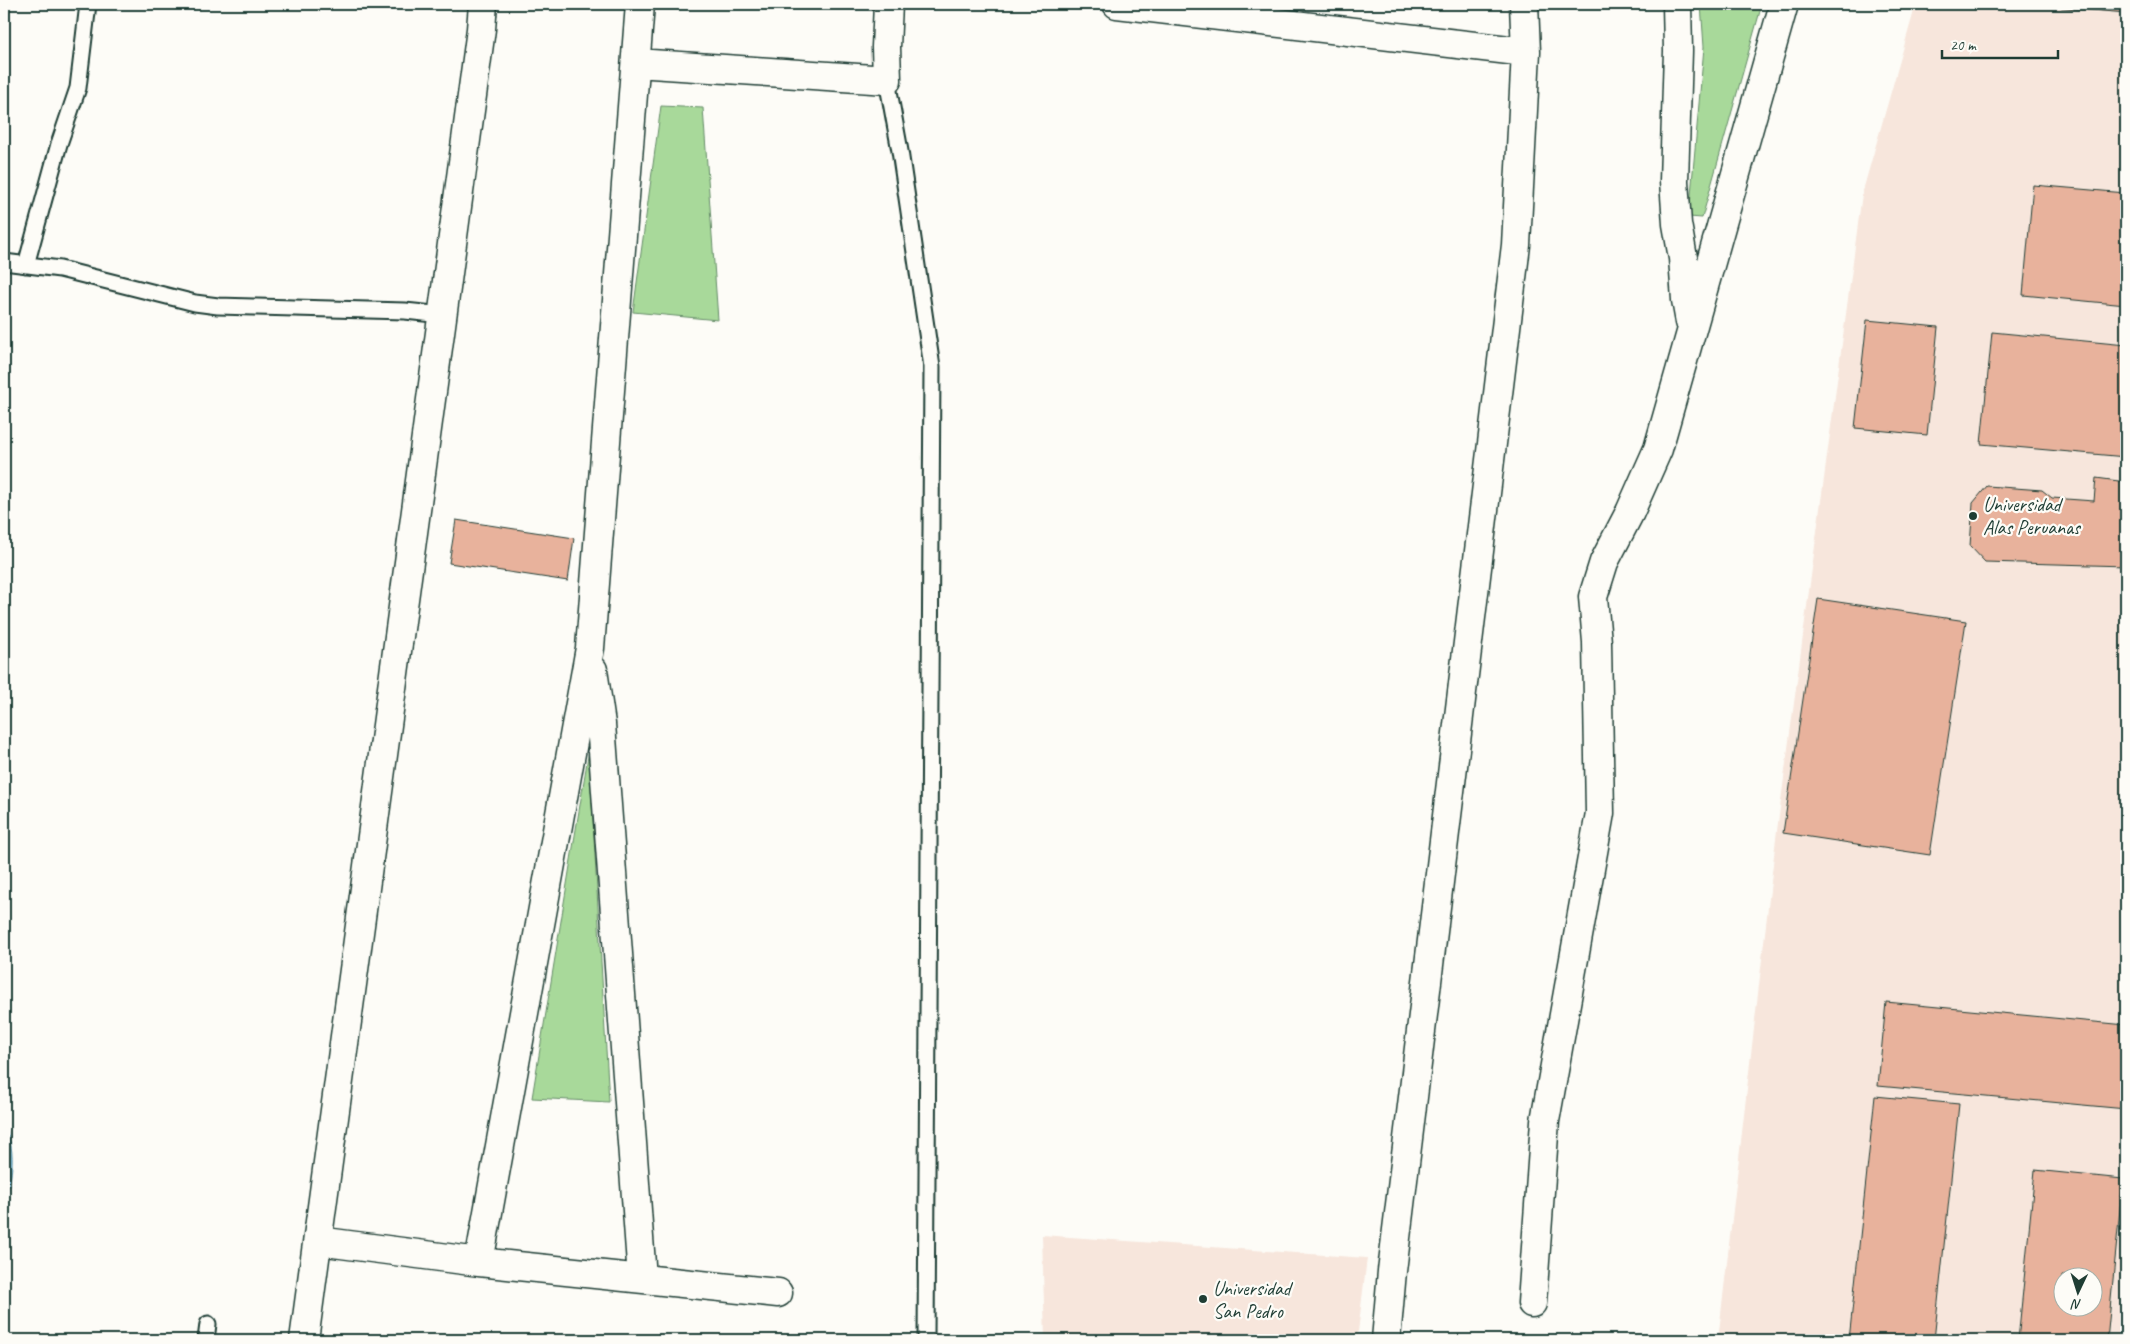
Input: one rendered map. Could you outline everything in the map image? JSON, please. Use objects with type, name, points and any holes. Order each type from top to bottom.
[{"type":"street","points":[[304,1340],[443,315],[483,4]]},
{"type":"street","points":[[479,1262],[590,648],[640,4]]},
{"type":"street","points":[[636,63],[887,80],[888,4]]},
{"type":"street","points":[[1117,4],[1526,52]]},
{"type":"street","points":[[1386,1340],[1392,1271],[1516,245],[1526,52],[1524,4]]},
{"type":"street","points":[[1677,4],[1678,51],[1674,181],[1677,224],[1683,258],[1686,300],[1691,331]]},
{"type":"street","points":[[1532,1303],[1545,1121],[1600,813],[1597,642],[1593,597],[1604,562],[1630,512],[1658,449],[1784,4]]},
{"type":"street","points":[[590,648],[601,724],[642,1278]]},
{"type":"street","points":[[318,1241],[479,1262],[778,1293]]},
{"type":"lane","points":[[26,265],[59,144],[78,88],[88,4]]},
{"type":"lane","points":[[887,80],[900,150],[932,367],[926,1340]]},
{"type":"lane","points":[[4,262],[60,269],[195,303],[218,306],[405,311],[443,315]]},
{"type":"lane","points":[[206,1340],[208,1324]]},
{"type":"shaded area","name":"Universidad Alas Peruanas","points":[[1916,4],[2126,4],[2126,1340],[1718,1340],[1776,838],[1862,194]]},
{"type":"shaded area","name":"Universidad San Pedro","points":[[1042,1235],[1367,1258],[1357,1340],[1045,1340]]},
{"type":"green space","points":[[1701,4],[1762,4],[1702,218],[1689,217],[1704,47]]},
{"type":"green space","points":[[661,106],[703,108],[718,320],[633,312]]},
{"type":"green space","points":[[589,750],[609,1102],[532,1098]]},
{"type":"water","points":[[4,1126],[11,1147],[12,1168],[4,1210]]},
{"type":"building","points":[[2043,4],[2126,4],[2126,13],[2043,6]]},
{"type":"building","points":[[2033,185],[2126,193],[2126,305],[2023,295]]},
{"type":"building","points":[[1867,320],[1938,327],[1927,435],[1855,428]]},
{"type":"building","points":[[1992,332],[2126,345],[2126,457],[1981,444]]},
{"type":"building","points":[[2096,478],[2126,482],[2126,566],[1985,562],[1970,546],[1973,503],[1987,486],[2042,490],[2052,498],[2094,501]]},
{"type":"building","points":[[456,520],[574,538],[568,581],[449,563]]},
{"type":"building","points":[[1818,599],[1966,621],[1930,855],[1783,833]]},
{"type":"building","points":[[1886,1002],[2126,1025],[2126,1109],[1878,1086]]},
{"type":"building","points":[[1875,1096],[1959,1104],[1934,1340],[1849,1340]]},
{"type":"building","points":[[2035,1170],[2123,1179],[2107,1340],[2018,1340]]},
{"type":"place","name":"Universidad Alas Peruanas","points":[[1973,516]]},
{"type":"place","name":"Universidad San Pedro","points":[[1203,1299]]}]
